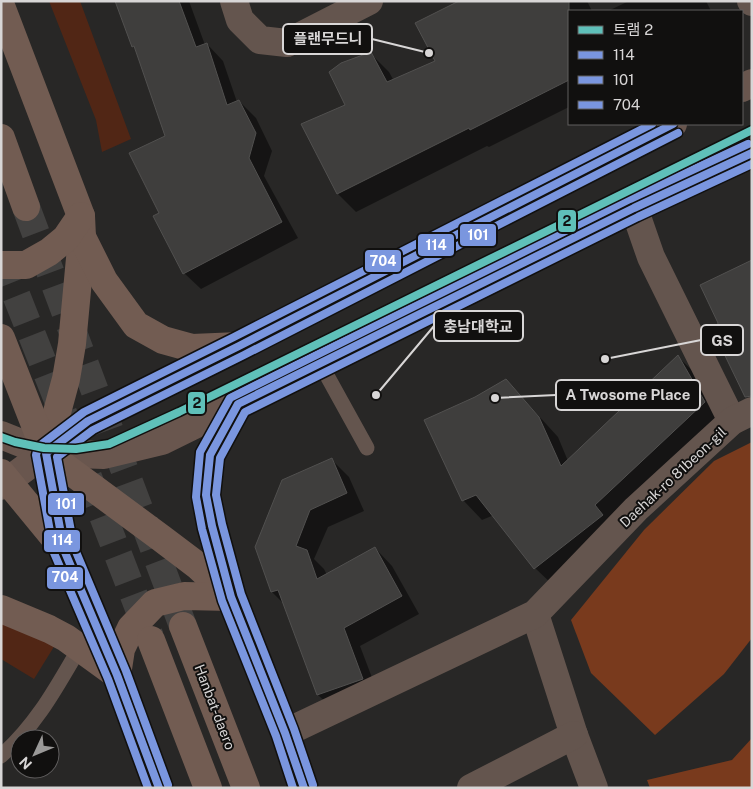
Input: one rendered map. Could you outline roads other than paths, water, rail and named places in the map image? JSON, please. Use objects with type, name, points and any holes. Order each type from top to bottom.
[{"type":"main road","points":[[1,6],[104,281],[136,325],[163,340],[192,348],[239,346]]},
{"type":"main road","points":[[1,138],[26,207]]},
{"type":"main road","points":[[1,265],[26,265],[49,252],[82,226]]},
{"type":"main road","points":[[46,453],[66,380],[72,344],[82,226]]},
{"type":"main road","points":[[1,338],[46,453],[64,550],[117,675],[159,788]]},
{"type":"main road","points":[[238,404],[210,455],[206,495],[231,598],[285,732],[304,788]]},
{"type":"main road","points":[[46,453],[198,566],[231,598]]},
{"type":"main road","points":[[4,480],[64,550]]},
{"type":"main road","points":[[117,675],[121,649],[131,628],[155,603],[184,596],[231,598]]},
{"type":"main road","points":[[1,608],[49,629],[80,648],[117,675]]},
{"type":"main road","name":"Hanbat-daero","points":[[183,626],[246,788]]},
{"type":"main road","points":[[152,640],[208,788]]},
{"type":"street","points":[[234,1],[240,20],[260,40],[287,43],[369,1]]},
{"type":"street","points":[[4,480],[46,453],[88,421],[671,125]]},
{"type":"street","points":[[1,435],[46,453],[104,454],[162,441],[634,208],[752,153]]},
{"type":"street","name":"Daehak-ro 81beon-gil","points":[[285,732],[535,614],[636,509],[742,416],[651,257],[634,208]]},
{"type":"street","points":[[535,614],[574,735],[594,788]]},
{"type":"street","points":[[471,788],[574,735]]},
{"type":"lane","points":[[320,363],[367,448]]},
{"type":"lane","points":[[1,756],[28,730],[48,703],[80,648]]},
{"type":"tunnel","points":[[26,207],[183,626]]},
{"type":"tunnel","points":[[1,257],[65,418]]},
{"type":"tunnel","points":[[88,477],[150,637]]},
{"type":"tram line","name":"2","points":[[1,437],[44,448],[76,449],[109,444],[179,412],[752,130]]},
{"type":"place","name":"플랜무드니","points":[[429,53]]},
{"type":"place","name":"GS","points":[[605,359]]},
{"type":"place","name":"충남대학교","points":[[376,395]]},
{"type":"place","name":"A Twosome Place","points":[[495,398]]}]
